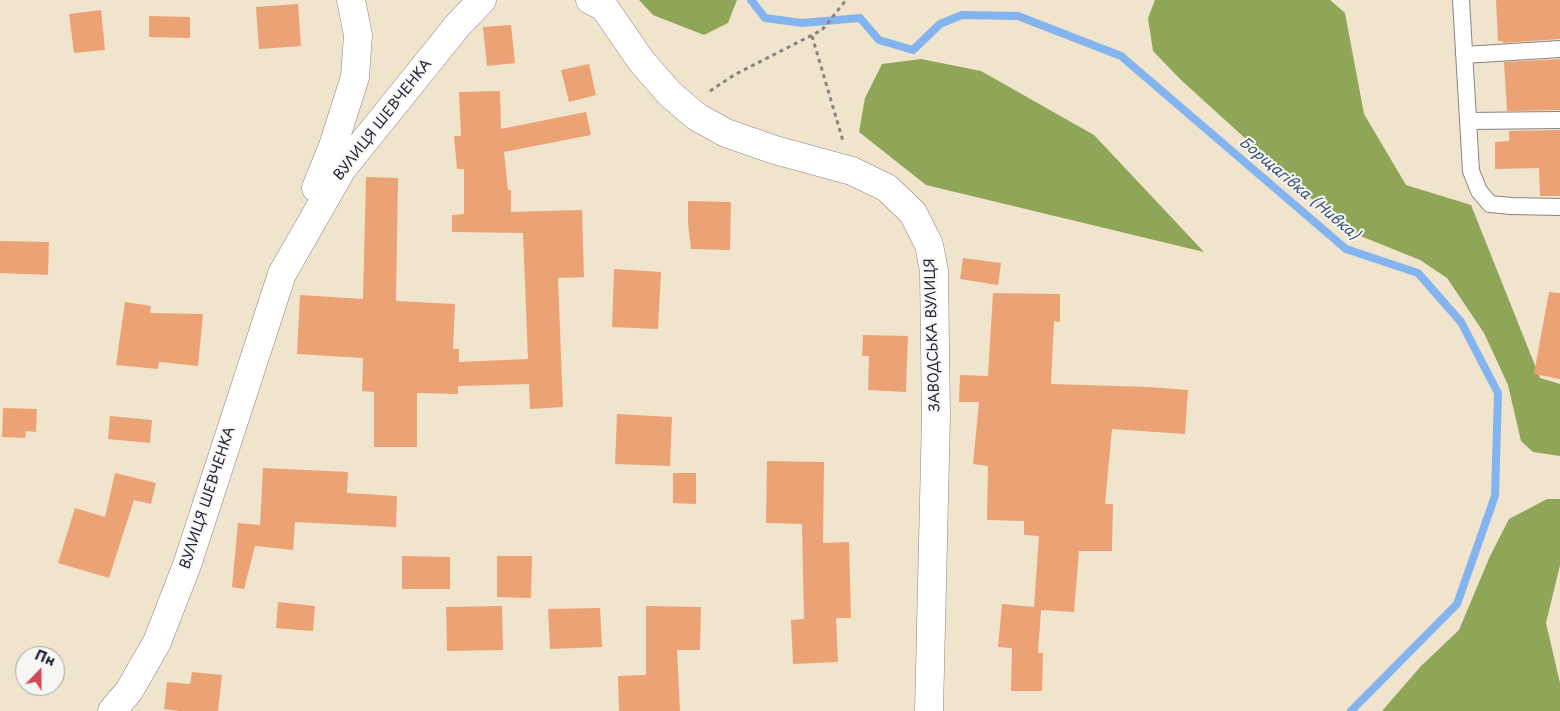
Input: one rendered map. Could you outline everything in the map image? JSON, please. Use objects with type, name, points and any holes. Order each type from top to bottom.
[{"type":"street","name":"ВУЛИЦЯ ШЕВЧЕНКА","points":[[112,711],[129,691],[157,642],[187,565],[282,274],[333,146],[355,77],[358,35],[350,0]]},
{"type":"street","name":"ВУЛИЦЯ ШЕВЧЕНКА","points":[[282,274],[342,168],[458,25],[482,0]]},
{"type":"street","name":"ЗАВОДСЬКА ВУЛИЦЯ","points":[[590,0],[604,7],[642,62],[670,94],[697,117],[726,133],[742,139],[852,171],[887,188],[913,213],[929,245],[934,271],[936,416],[929,711]]},
{"type":"lane","points":[[1461,0],[1471,171],[1479,191],[1490,204],[1560,207]]},
{"type":"lane","points":[[1464,55],[1560,49]]},
{"type":"lane","points":[[1468,121],[1560,120]]},
{"type":"path","points":[[708,92],[734,75],[822,30],[844,1]]},
{"type":"path","points":[[812,36],[852,171]]},
{"type":"green space","points":[[639,0],[737,0],[728,23],[704,35],[653,15]]},
{"type":"green space","points":[[1155,0],[1330,0],[1345,13],[1364,114],[1406,185],[1471,205],[1540,378],[1560,384],[1560,456],[1533,452],[1521,441],[1508,385],[1484,333],[1447,278],[1420,260],[1358,235],[1314,201],[1180,79],[1153,51],[1148,18]]},
{"type":"green space","points":[[921,59],[981,71],[1094,135],[1204,252],[926,185],[859,132],[865,98],[882,64]]},
{"type":"green space","points":[[1547,499],[1560,499],[1560,565],[1546,623],[1560,683],[1560,711],[1382,711],[1421,666],[1459,630],[1490,556],[1509,519]]},
{"type":"building","points":[[1496,0],[1560,0],[1560,39],[1503,43],[1503,41],[1498,41]]},
{"type":"building","points":[[298,4],[301,46],[259,49],[256,7]]},
{"type":"building","points":[[101,10],[105,50],[74,53],[69,14]]},
{"type":"building","points":[[149,16],[190,17],[190,38],[149,37]]},
{"type":"building","points":[[511,25],[515,63],[487,66],[483,27]]},
{"type":"building","points":[[1560,59],[1560,110],[1507,111],[1504,62]]},
{"type":"building","points":[[589,64],[596,95],[569,102],[561,70]]},
{"type":"building","points":[[500,91],[501,129],[586,112],[591,135],[504,152],[508,190],[511,190],[511,212],[582,210],[584,277],[558,278],[563,407],[530,409],[529,384],[458,386],[458,394],[417,393],[417,447],[374,447],[374,392],[362,391],[363,358],[297,354],[300,295],[363,299],[366,177],[398,178],[396,301],[455,304],[453,349],[459,349],[459,362],[528,359],[523,233],[452,232],[452,215],[464,214],[464,169],[457,169],[454,136],[461,136],[459,92]]},
{"type":"building","points":[[1560,130],[1560,196],[1540,196],[1539,168],[1495,169],[1495,142],[1509,141],[1509,131]]},
{"type":"building","points":[[688,201],[731,202],[730,250],[691,249]]},
{"type":"building","points":[[0,241],[49,242],[48,275],[0,273]]},
{"type":"building","points":[[963,258],[1001,263],[998,285],[960,279]]},
{"type":"building","points":[[614,269],[661,272],[658,329],[612,327]]},
{"type":"building","points":[[1549,292],[1560,293],[1560,379],[1534,374]]},
{"type":"building","points":[[993,293],[1060,294],[1060,322],[1054,321],[1051,384],[1188,390],[1185,434],[1112,429],[1105,504],[1113,504],[1112,551],[1079,551],[1074,612],[1041,610],[1038,653],[1043,653],[1042,691],[1011,691],[1012,648],[998,647],[1002,604],[1034,607],[1039,536],[1024,535],[1024,521],[987,520],[988,466],[973,464],[979,402],[959,402],[960,375],[988,376]]},
{"type":"building","points":[[125,302],[151,306],[150,313],[203,314],[198,366],[159,362],[158,369],[116,365]]},
{"type":"building","points":[[863,335],[908,336],[906,392],[868,390],[869,356],[862,356]]},
{"type":"building","points":[[3,408],[37,409],[36,432],[26,431],[25,438],[2,437]]},
{"type":"building","points":[[617,414],[672,417],[670,466],[615,464]]},
{"type":"building","points":[[110,416],[152,420],[150,443],[108,439]]},
{"type":"building","points":[[767,461],[824,462],[823,543],[849,542],[851,618],[836,618],[838,662],[793,664],[791,620],[804,619],[802,524],[766,523]]},
{"type":"building","points":[[263,468],[348,472],[347,493],[397,496],[396,527],[295,522],[293,550],[255,546],[244,589],[232,587],[238,523],[260,525]]},
{"type":"building","points":[[115,473],[156,483],[151,504],[134,500],[109,578],[58,563],[75,508],[105,517]]},
{"type":"building","points":[[673,473],[696,473],[696,504],[673,503]]},
{"type":"building","points":[[402,556],[450,557],[450,589],[402,589]]},
{"type":"building","points":[[497,556],[532,556],[531,598],[497,597]]},
{"type":"building","points":[[278,602],[315,606],[313,631],[276,628]]},
{"type":"building","points":[[502,606],[503,650],[447,651],[446,607]]},
{"type":"building","points":[[646,606],[701,607],[700,650],[677,650],[680,711],[619,711],[618,676],[646,675]]},
{"type":"building","points":[[600,608],[602,647],[550,649],[548,609]]},
{"type":"building","points":[[192,672],[222,675],[218,711],[164,709],[167,682],[190,684]]},
{"type":"waterway","name":"Борщагівка (Нивка)","points":[[751,0],[765,18],[802,23],[860,18],[879,40],[913,50],[940,24],[962,15],[1018,16],[1121,56],[1346,249],[1418,273],[1461,322],[1498,393],[1495,496],[1457,604],[1351,711]]}]
